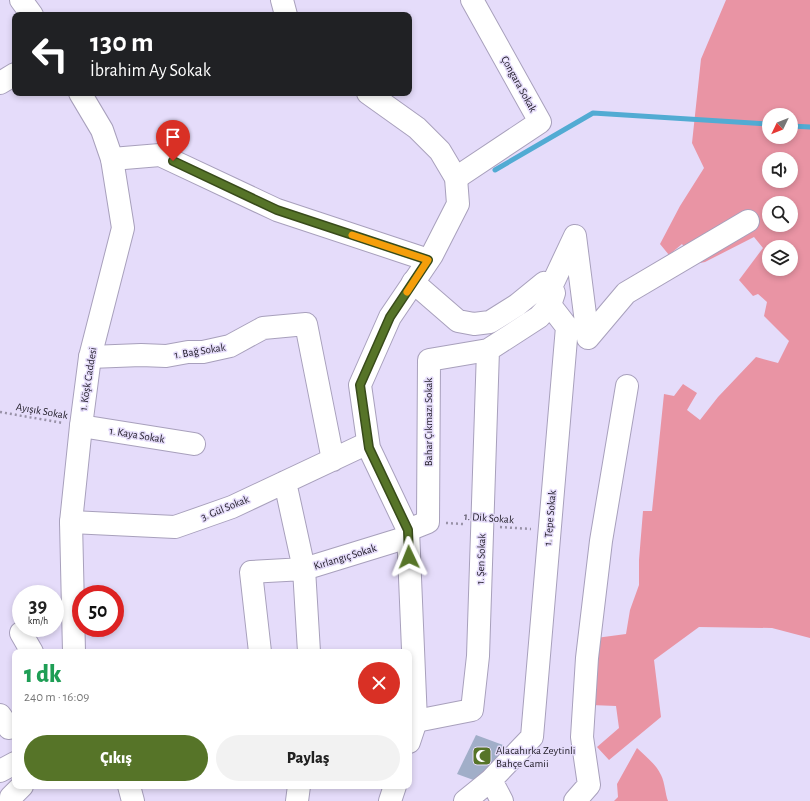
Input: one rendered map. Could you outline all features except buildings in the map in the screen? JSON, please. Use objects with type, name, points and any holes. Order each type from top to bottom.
[{"type":"street","points":[[21,0],[30,12]]},
{"type":"street","points":[[282,0],[285,12]]},
{"type":"street","name":"Çongara Sokak","points":[[456,178],[540,122],[472,0]]},
{"type":"street","points":[[0,83],[12,76]]},
{"type":"street","name":"1. Köşk Caddesi","points":[[74,649],[70,522],[81,426],[90,357],[123,228],[112,159],[102,130],[82,96]]},
{"type":"street","points":[[372,96],[417,128],[440,151],[456,178],[458,204],[428,260],[390,317],[360,385],[369,448],[408,534],[416,721],[412,733]]},
{"type":"street","points":[[112,159],[160,155],[277,210],[428,260]]},
{"type":"street","points":[[488,350],[539,317],[548,292],[575,236],[588,338],[626,293],[748,221]]},
{"type":"street","points":[[414,282],[458,321],[474,324],[490,322],[517,305],[548,292]]},
{"type":"street","name":"1. Tepe Sokak","points":[[491,780],[532,737],[567,327],[548,292]]},
{"type":"street","name":"1. Bağ Sokak","points":[[90,357],[141,355],[166,356],[203,352],[230,346],[263,328],[306,324],[333,460]]},
{"type":"street","name":"Bahar Çıkmazı Sokak","points":[[428,522],[429,360],[488,350]]},
{"type":"street","name":"1. Şen Sokak","points":[[416,721],[472,710],[478,656],[488,350]]},
{"type":"street","points":[[575,801],[589,785],[582,737],[587,658],[602,541],[627,386]]},
{"type":"street","name":"1. Kaya Sokak","points":[[81,426],[194,444]]},
{"type":"street","name":"3. Gül Sokak","points":[[70,522],[175,527],[232,507],[368,443]]},
{"type":"street","points":[[285,482],[304,569],[309,649]]},
{"type":"street","points":[[408,534],[428,522]]},
{"type":"street","name":"Kırlangıç Sokak","points":[[260,649],[250,572],[304,569],[408,534]]},
{"type":"street","points":[[0,771],[12,765]]},
{"type":"street","points":[[465,801],[491,780],[502,801]]},
{"type":"street","points":[[11,801],[11,797],[19,789]]},
{"type":"street","points":[[131,789],[133,801]]},
{"type":"street","points":[[297,801],[299,789]]},
{"type":"street","points":[[390,801],[394,789]]},
{"type":"path","name":"Ayışık Sokak","points":[[0,412],[81,426]]},
{"type":"path","name":"1. Dik Sokak","points":[[428,522],[549,530]]},
{"type":"shaded area","points":[[726,0],[810,0],[810,638],[772,628],[699,627],[654,660],[661,717],[609,760],[597,747],[619,728],[616,706],[591,705],[596,638],[626,634],[630,610],[639,585],[639,560],[643,511],[652,511],[664,394],[674,396],[683,384],[697,393],[687,410],[700,420],[718,397],[756,357],[778,363],[789,341],[764,316],[767,302],[758,294],[753,296],[739,280],[762,249],[762,276],[798,276],[798,240],[762,240],[762,247],[754,237],[705,262],[695,264],[682,244],[669,255],[660,244],[680,206],[704,168],[692,143],[701,59]]},
{"type":"shaded area","points":[[637,748],[659,771],[668,801],[614,801],[618,797],[617,784]]},
{"type":"waterway","points":[[495,170],[593,113],[762,124]]},
{"type":"waterway","points":[[798,126],[810,127]]},
{"type":"slow traffic","points":[[352,235],[428,260],[407,292]]},
{"type":"place","name":"Alacahırka Zeytinli Bahçe Camii","points":[[482,756]]},
{"type":"route","points":[[173,161],[277,210],[428,260],[390,317],[360,385],[369,448],[408,530],[409,557]]}]
